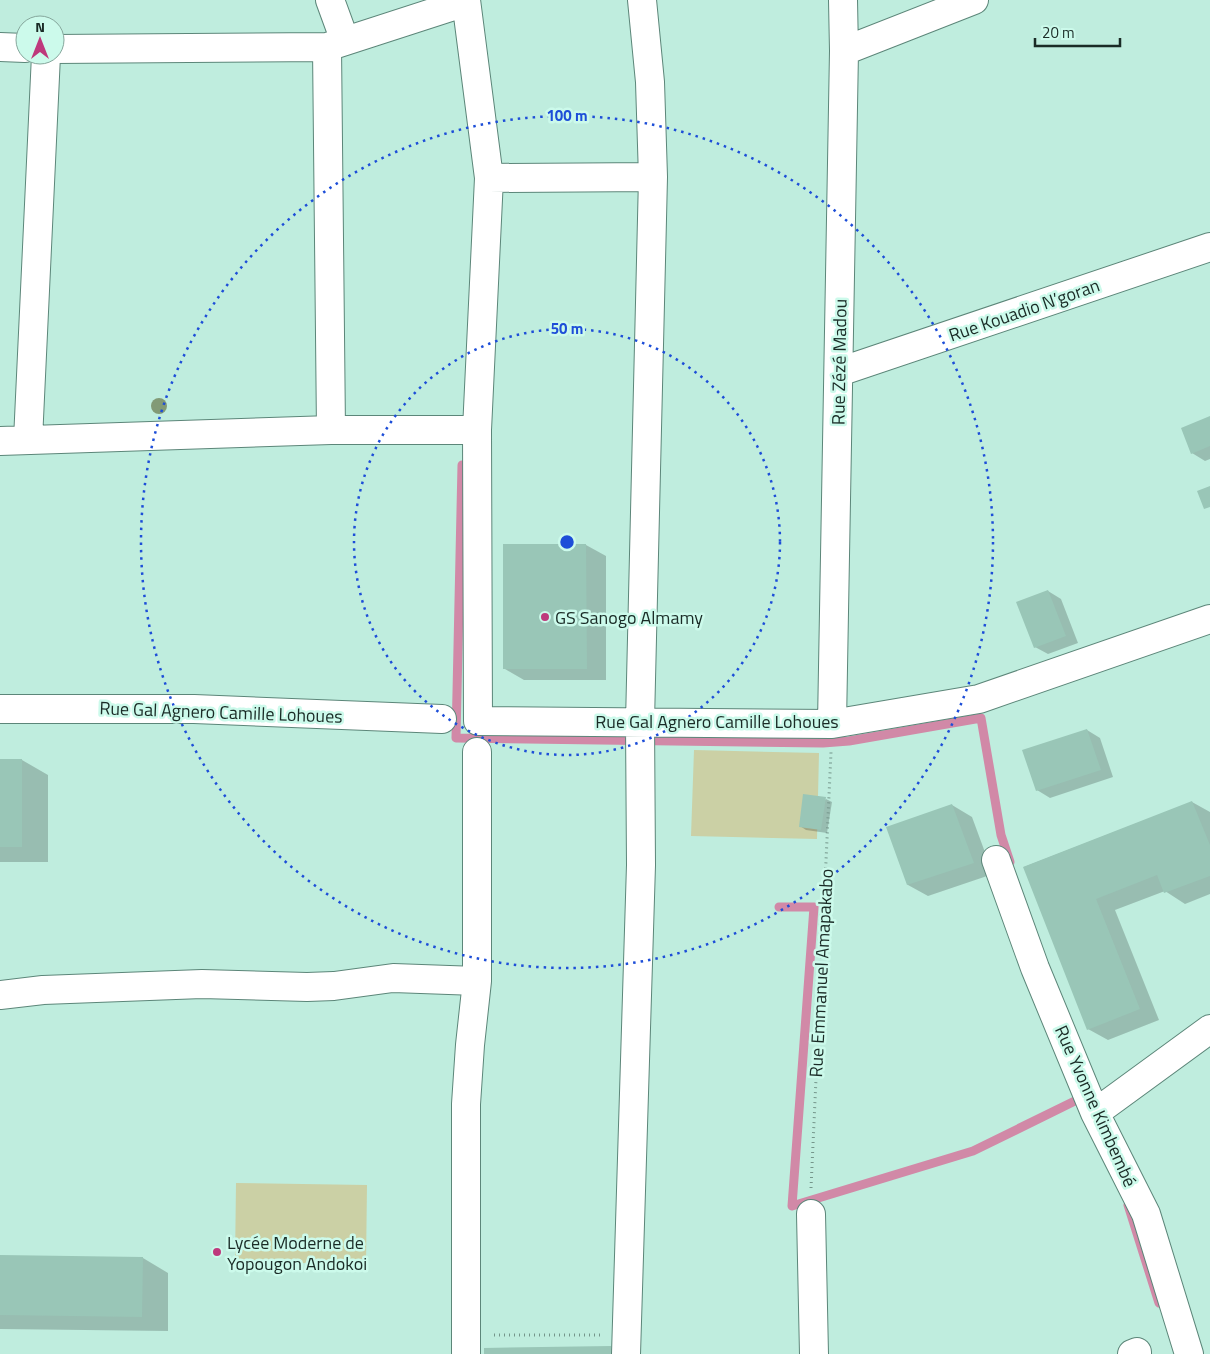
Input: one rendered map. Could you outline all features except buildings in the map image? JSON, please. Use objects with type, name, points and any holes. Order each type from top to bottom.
[{"type":"street","points":[[330,0],[336,44],[331,430]]},
{"type":"street","points":[[626,1344],[641,865],[640,722],[653,177],[650,82],[642,0]]},
{"type":"street","name":"Rue Zézé Madou","points":[[832,724],[844,51],[843,0]]},
{"type":"street","points":[[844,51],[974,0]]},
{"type":"street","points":[[0,441],[331,430],[476,430],[489,178],[466,1],[336,44],[65,49]]},
{"type":"street","points":[[0,47],[15,48]]},
{"type":"street","points":[[28,440],[46,65]]},
{"type":"street","points":[[489,178],[653,177]]},
{"type":"street","name":"Rue Kouadio N’goran","points":[[839,372],[1210,247]]},
{"type":"street","name":"Rue Gal Agnero Camille Lohoues","points":[[476,430],[478,721],[832,724],[979,699],[1210,619]]},
{"type":"street","name":"Rue Gal Agnero Camille Lohoues","points":[[0,709],[194,709],[442,719]]},
{"type":"street","points":[[466,1344],[466,1104],[477,980],[478,752]]},
{"type":"street","name":"Rue Yvonne Kimbembé","points":[[996,860],[1035,968],[1095,1113],[1146,1214],[1189,1354]]},
{"type":"street","points":[[0,995],[43,990],[202,984],[307,987],[334,986],[367,980],[394,978],[477,980]]},
{"type":"street","points":[[1095,1113],[1210,1029]]},
{"type":"street","points":[[811,1214],[814,1354]]},
{"type":"street","points":[[1132,1354],[1136,1352],[1137,1354]]},
{"type":"path","name":"Rue Emmanuel Amapakabo","points":[[811,1185],[831,760]]},
{"type":"path","points":[[466,1344],[626,1344]]},
{"type":"green space","points":[[694,750],[819,753],[817,839],[691,836]]},
{"type":"green space","points":[[236,1183],[367,1185],[366,1264],[235,1262]]},
{"type":"waterway","points":[[462,465],[456,738],[823,743],[849,741],[981,718],[1001,835],[1010,862]]},
{"type":"waterway","points":[[779,907],[814,907],[792,1206],[973,1151],[1085,1096]]},
{"type":"waterway","points":[[1128,1205],[1159,1303]]},
{"type":"place","name":"GS Sanogo Almamy","points":[[545,617]]},
{"type":"place","name":"Lycée Moderne de Yopougon Andokoi","points":[[217,1252]]}]
